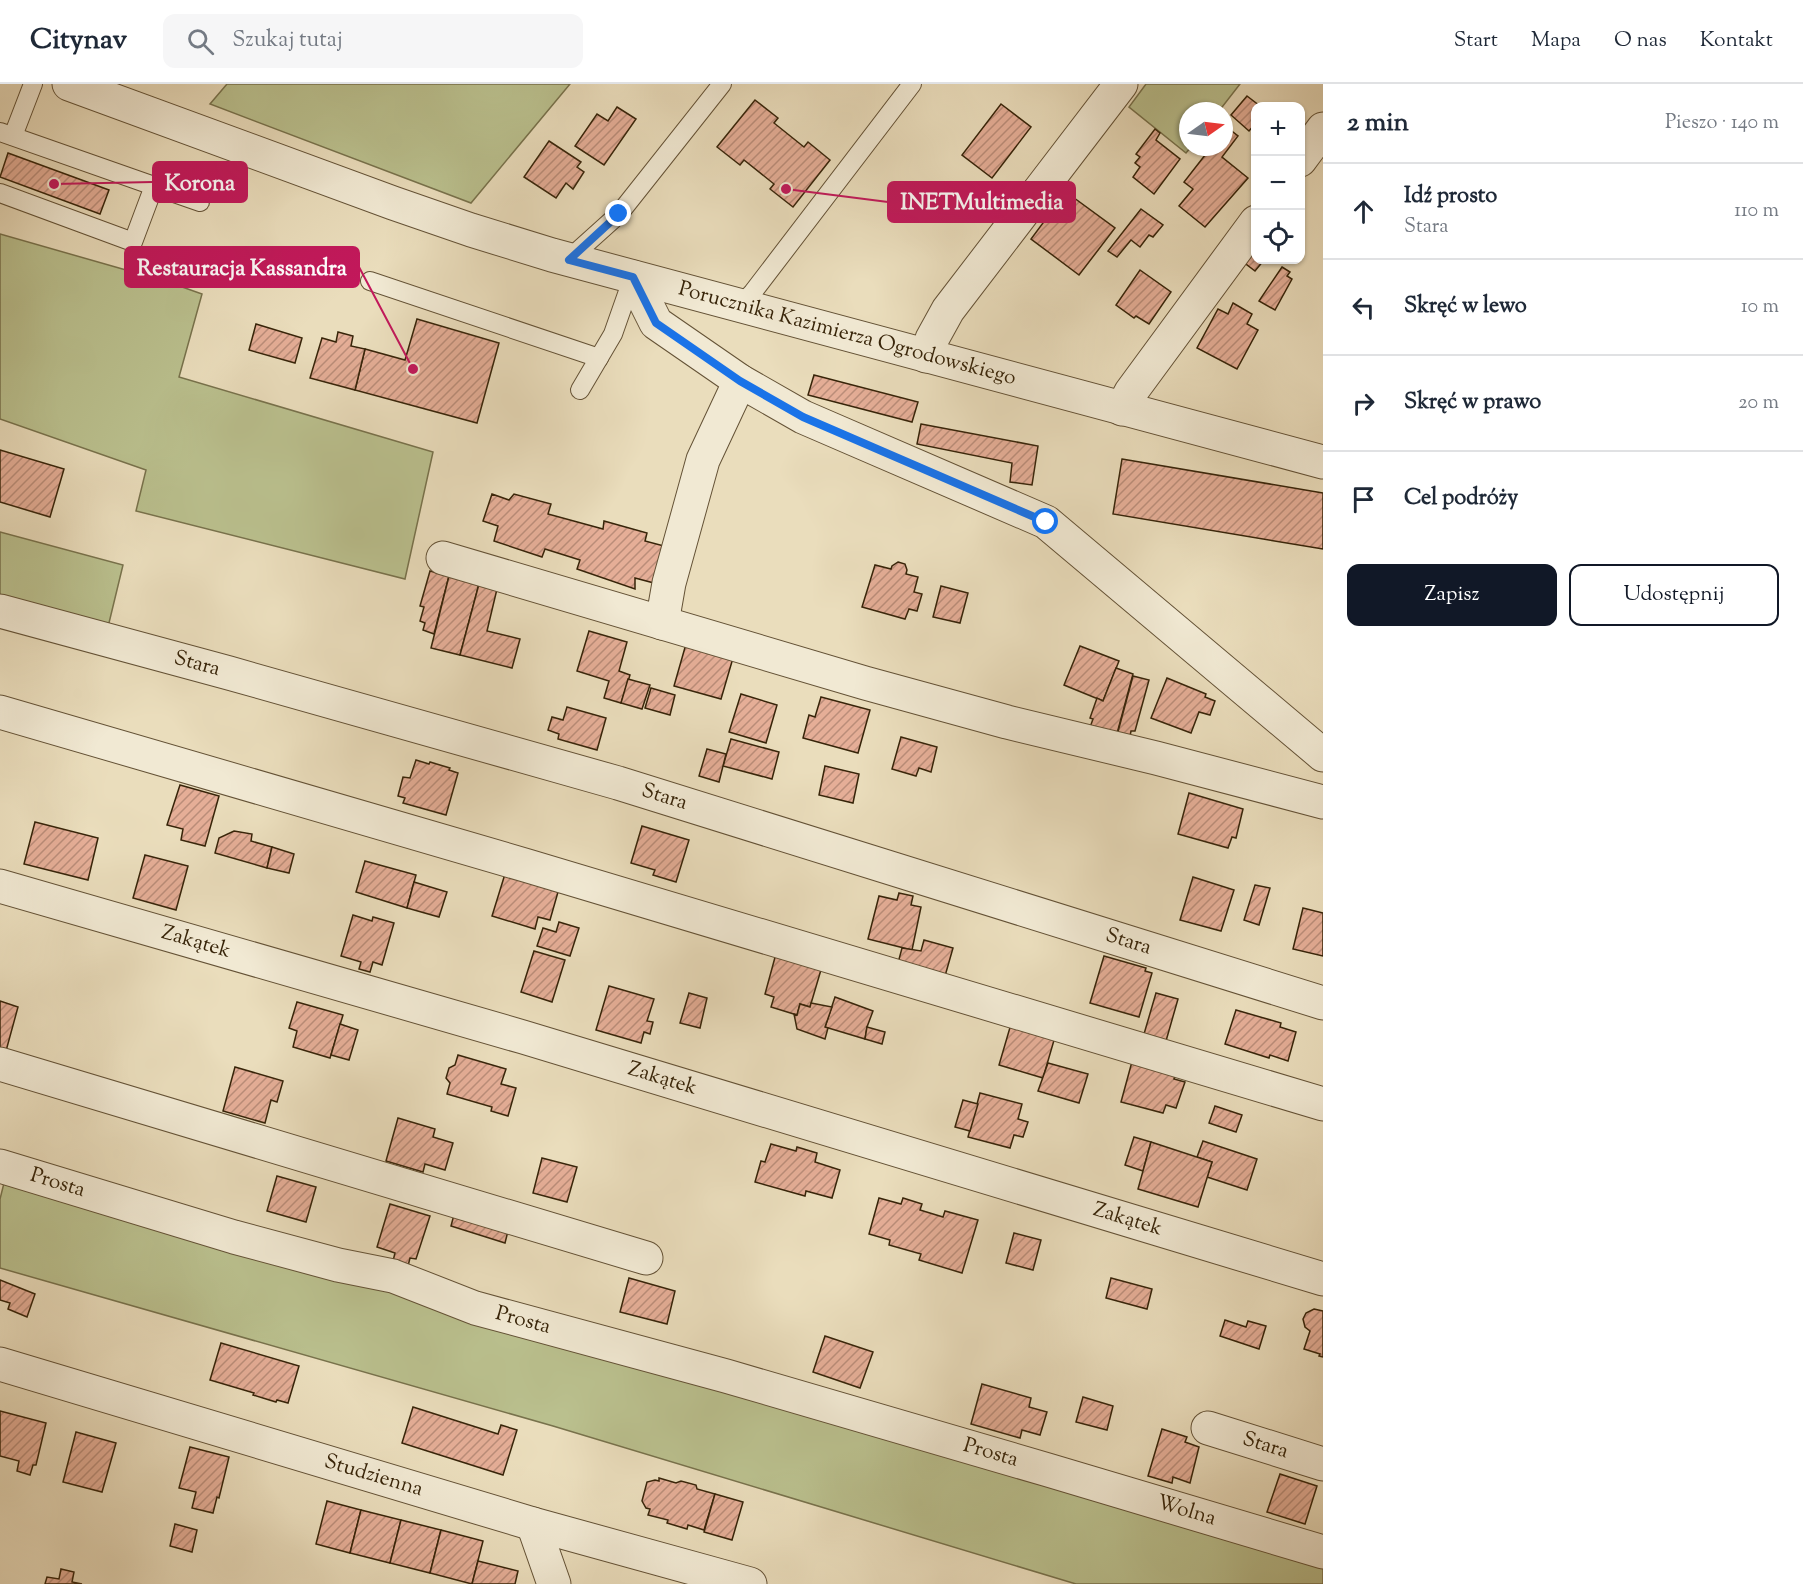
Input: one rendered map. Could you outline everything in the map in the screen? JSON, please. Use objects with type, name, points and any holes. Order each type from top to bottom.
[{"type":"street","name":"Porucznika Kazimierza Ogrodowskiego","points":[[69,84],[471,230],[569,260],[1323,462]]},
{"type":"street","points":[[926,356],[932,339],[948,310],[1121,84]]},
{"type":"street","points":[[1303,156],[1323,129]]},
{"type":"street","points":[[1122,409],[1131,392],[1251,229]]},
{"type":"street","points":[[633,277],[656,323],[740,381],[803,417],[1046,522],[1323,755]]},
{"type":"street","points":[[662,623],[669,583],[703,460],[740,381]]},
{"type":"street","points":[[443,558],[1007,722],[1323,802]]},
{"type":"street","name":"Stara","points":[[0,611],[618,783],[1323,1003]]},
{"type":"street","points":[[0,712],[528,866],[1323,1104]]},
{"type":"street","name":"Zakątek","points":[[0,886],[523,1037],[1323,1279]]},
{"type":"street","points":[[0,1064],[646,1258]]},
{"type":"street","name":"Prosta","points":[[0,1166],[234,1237],[338,1265],[393,1276],[475,1308],[726,1376],[1048,1470]]},
{"type":"street","name":"Studzienna","points":[[0,1364],[533,1524],[750,1584]]},
{"type":"street","name":"Stara","points":[[1208,1428],[1323,1464]]},
{"type":"street","name":"Wolna","points":[[1048,1470],[1323,1552]]},
{"type":"street","points":[[533,1524],[554,1584]]},
{"type":"lane","points":[[33,84],[7,134],[200,202]]},
{"type":"lane","points":[[569,260],[619,214],[722,84]]},
{"type":"lane","points":[[740,306],[912,84]]},
{"type":"lane","points":[[0,193],[133,243],[154,186]]},
{"type":"lane","points":[[580,390],[613,334],[633,277]]},
{"type":"lane","points":[[370,281],[599,358]]},
{"type":"green space","points":[[227,84],[570,84],[471,203],[210,104]]},
{"type":"green space","points":[[1146,84],[1240,84],[1226,102],[1179,102],[1179,147],[1129,107]]},
{"type":"green space","points":[[0,234],[168,282],[202,294],[179,377],[433,452],[405,579],[136,511],[146,470],[0,419]]},
{"type":"green space","points":[[0,532],[123,565],[108,627],[0,599]]},
{"type":"green space","points":[[5,1179],[1323,1565],[1323,1584],[1076,1584],[553,1426],[0,1268],[0,1199]]},
{"type":"building","points":[[1247,96],[1255,102],[1251,102],[1251,129],[1249,131],[1233,117],[1233,113]]},
{"type":"building","points":[[755,100],[778,118],[774,123],[804,147],[808,142],[830,160],[793,207],[770,189],[774,184],[744,160],[740,165],[717,147]]},
{"type":"building","points":[[1001,104],[1031,127],[992,178],[962,155]]},
{"type":"building","points":[[617,107],[636,119],[604,165],[575,146],[597,114],[608,121]]},
{"type":"building","points":[[1155,129],[1160,133],[1156,140],[1180,159],[1154,194],[1133,177],[1140,167],[1135,163],[1140,157],[1136,154]]},
{"type":"building","points":[[1233,132],[1238,136],[1233,143]]},
{"type":"building","points":[[549,141],[581,162],[577,167],[584,172],[573,189],[566,183],[556,198],[524,177]]},
{"type":"building","points":[[8,153],[109,190],[100,214],[0,177]]},
{"type":"building","points":[[1204,156],[1223,156],[1248,178],[1205,227],[1179,206],[1193,189],[1184,182]]},
{"type":"building","points":[[1066,192],[1115,228],[1079,275],[1031,239]]},
{"type":"building","points":[[1141,209],[1163,225],[1153,237],[1149,235],[1140,247],[1131,240],[1117,257],[1108,251]]},
{"type":"building","points":[[1251,249],[1251,264],[1261,264],[1255,271],[1242,261]]},
{"type":"building","points":[[1282,267],[1290,272],[1287,276],[1292,279],[1275,310],[1259,301]]},
{"type":"building","points":[[1140,270],[1171,292],[1149,324],[1136,316],[1134,318],[1116,305]]},
{"type":"building","points":[[1233,303],[1252,314],[1247,324],[1258,330],[1237,369],[1197,348],[1218,309],[1228,314]]},
{"type":"building","points":[[417,319],[499,343],[477,423],[355,390],[365,349],[405,360]]},
{"type":"building","points":[[256,324],[302,338],[295,363],[249,350]]},
{"type":"building","points":[[338,332],[353,336],[351,346],[365,349],[355,390],[310,378],[322,338],[336,342]]},
{"type":"building","points":[[814,375],[918,402],[912,422],[808,395]]},
{"type":"building","points":[[921,424],[1038,446],[1032,485],[1010,482],[1012,463],[917,444]]},
{"type":"building","points":[[0,450],[64,469],[50,517],[0,502]]},
{"type":"building","points":[[1122,459],[1323,493],[1323,549],[1113,514]]},
{"type":"building","points":[[492,494],[509,500],[514,494],[551,504],[548,514],[603,529],[604,521],[647,533],[645,541],[664,546],[654,583],[635,578],[635,589],[577,569],[580,560],[545,549],[542,557],[494,541],[498,526],[483,521]]},
{"type":"building","points":[[898,562],[905,564],[906,574],[918,577],[914,592],[922,594],[917,611],[909,609],[905,619],[862,607],[875,565],[891,569]]},
{"type":"building","points":[[430,571],[449,576],[434,634],[423,630],[425,623],[420,621],[424,607],[420,606]]},
{"type":"building","points":[[449,576],[479,584],[460,655],[431,648]]},
{"type":"building","points":[[479,584],[497,589],[487,631],[520,639],[512,668],[460,655]]},
{"type":"building","points":[[941,586],[968,593],[960,623],[933,617]]},
{"type":"building","points":[[589,631],[627,642],[619,671],[630,675],[621,703],[604,698],[609,681],[577,671]]},
{"type":"building","points":[[686,644],[733,658],[721,699],[674,686]]},
{"type":"building","points":[[1080,646],[1119,661],[1103,701],[1064,685]]},
{"type":"building","points":[[1116,668],[1133,674],[1115,741],[1088,733],[1097,698],[1103,701]]},
{"type":"building","points":[[1133,676],[1149,680],[1135,731],[1131,731],[1130,736],[1116,739]]},
{"type":"building","points":[[1167,678],[1206,694],[1205,697],[1215,701],[1210,715],[1199,712],[1191,733],[1151,718]]},
{"type":"building","points":[[628,679],[650,685],[642,709],[621,703]]},
{"type":"building","points":[[651,688],[675,695],[670,715],[645,708]]},
{"type":"building","points":[[741,694],[777,705],[766,743],[729,732]]},
{"type":"building","points":[[821,697],[870,710],[858,753],[803,738],[809,715],[815,717]]},
{"type":"building","points":[[567,707],[606,718],[597,750],[558,739],[559,734],[548,730],[552,717],[563,720]]},
{"type":"building","points":[[901,737],[937,747],[931,772],[919,768],[916,776],[892,769]]},
{"type":"building","points":[[731,739],[779,752],[772,779],[723,766]]},
{"type":"building","points":[[707,749],[726,754],[719,782],[699,776]]},
{"type":"building","points":[[416,760],[450,768],[449,770],[458,773],[446,815],[403,803],[405,798],[398,796],[403,777],[410,778]]},
{"type":"building","points":[[825,766],[859,774],[853,803],[819,795]]},
{"type":"building","points":[[180,785],[219,796],[205,846],[181,840],[183,829],[167,825]]},
{"type":"building","points":[[1189,793],[1243,809],[1236,838],[1232,837],[1228,848],[1178,834]]},
{"type":"building","points":[[35,822],[98,838],[88,880],[24,864]]},
{"type":"building","points":[[642,826],[689,840],[676,882],[653,875],[655,870],[631,863]]},
{"type":"building","points":[[234,831],[252,834],[251,841],[272,847],[267,868],[215,853],[219,838]]},
{"type":"building","points":[[272,847],[294,854],[289,873],[267,868]]},
{"type":"building","points":[[145,855],[188,866],[176,910],[133,898]]},
{"type":"building","points":[[365,861],[416,875],[407,908],[356,892]]},
{"type":"building","points":[[505,874],[558,892],[550,920],[538,917],[535,929],[492,916]]},
{"type":"building","points":[[1193,877],[1234,890],[1221,931],[1180,920]]},
{"type":"building","points":[[414,882],[447,892],[439,917],[407,908]]},
{"type":"building","points":[[1255,885],[1270,888],[1259,925],[1244,920]]},
{"type":"building","points":[[899,893],[913,896],[911,905],[921,907],[912,950],[868,939],[879,896],[897,900]]},
{"type":"building","points":[[1303,908],[1323,913],[1323,956],[1293,949]]},
{"type":"building","points":[[353,915],[372,921],[373,917],[394,923],[382,965],[373,962],[370,972],[359,969],[361,962],[341,956]]},
{"type":"building","points":[[559,922],[579,928],[570,956],[537,946],[543,928],[556,932]]},
{"type":"building","points":[[924,940],[953,948],[945,976],[898,963],[902,948],[921,951]]},
{"type":"building","points":[[777,950],[823,963],[810,1007],[800,1004],[797,1015],[771,1007],[774,997],[765,994]]},
{"type":"building","points":[[534,951],[565,960],[552,1002],[521,992]]},
{"type":"building","points":[[1104,956],[1146,968],[1145,971],[1152,973],[1139,1017],[1090,1003]]},
{"type":"building","points":[[609,986],[654,999],[647,1021],[653,1022],[650,1034],[644,1032],[641,1043],[596,1030]]},
{"type":"building","points":[[689,993],[707,998],[700,1028],[680,1023]]},
{"type":"building","points":[[1156,993],[1178,999],[1166,1041],[1144,1034]]},
{"type":"building","points":[[835,997],[873,1011],[865,1039],[825,1027]]},
{"type":"building","points":[[0,1001],[18,1007],[6,1051],[0,1050]]},
{"type":"building","points":[[297,1002],[343,1015],[330,1058],[293,1047],[297,1031],[289,1028]]},
{"type":"building","points":[[811,1003],[832,1007],[825,1027],[828,1028],[825,1039],[797,1029],[794,1014],[797,1015],[800,1004],[810,1007]]},
{"type":"building","points":[[1236,1010],[1281,1023],[1280,1027],[1296,1032],[1288,1061],[1270,1055],[1269,1058],[1225,1044]]},
{"type":"building","points":[[340,1024],[358,1030],[349,1060],[331,1055]]},
{"type":"building","points":[[1011,1024],[1057,1030],[1043,1078],[999,1065]]},
{"type":"building","points":[[867,1027],[885,1032],[882,1044],[865,1039]]},
{"type":"building","points":[[458,1055],[506,1069],[501,1084],[516,1088],[508,1116],[491,1111],[492,1107],[447,1094],[450,1083],[446,1078],[449,1068],[455,1065]]},
{"type":"building","points":[[1133,1058],[1177,1069],[1174,1079],[1185,1082],[1176,1108],[1166,1105],[1163,1113],[1121,1102]]},
{"type":"building","points":[[1048,1063],[1088,1074],[1079,1103],[1038,1091]]},
{"type":"building","points":[[235,1067],[283,1081],[277,1102],[271,1100],[265,1123],[223,1111]]},
{"type":"building","points":[[980,1093],[1022,1104],[1018,1119],[1028,1122],[1023,1137],[1014,1135],[1010,1148],[968,1137]]},
{"type":"building","points":[[963,1100],[978,1104],[970,1131],[955,1127]]},
{"type":"building","points":[[1215,1106],[1242,1115],[1236,1132],[1209,1123]]},
{"type":"building","points":[[398,1118],[435,1129],[433,1137],[453,1143],[445,1170],[425,1164],[423,1172],[386,1161]]},
{"type":"building","points":[[1134,1137],[1151,1142],[1143,1171],[1125,1165]]},
{"type":"building","points":[[1203,1141],[1257,1159],[1247,1190],[1207,1177],[1212,1162],[1197,1157]]},
{"type":"building","points":[[1151,1142],[1212,1162],[1198,1207],[1138,1189]]},
{"type":"building","points":[[771,1144],[796,1151],[797,1147],[817,1153],[815,1162],[840,1170],[832,1198],[806,1191],[805,1196],[755,1182],[761,1161],[765,1162]]},
{"type":"building","points":[[542,1158],[577,1167],[567,1202],[533,1193]]},
{"type":"building","points":[[277,1176],[316,1187],[306,1222],[267,1211]]},
{"type":"building","points":[[879,1198],[901,1204],[903,1198],[922,1204],[920,1210],[943,1217],[945,1211],[978,1220],[962,1273],[919,1260],[921,1254],[889,1245],[890,1240],[869,1234]]},
{"type":"building","points":[[390,1204],[430,1216],[416,1259],[410,1258],[408,1266],[393,1261],[395,1253],[377,1247]]},
{"type":"building","points":[[456,1207],[508,1231],[505,1243],[451,1226]]},
{"type":"building","points":[[1014,1233],[1041,1240],[1033,1270],[1006,1263]]},
{"type":"building","points":[[629,1278],[675,1291],[667,1324],[620,1312]]},
{"type":"building","points":[[1111,1278],[1152,1289],[1147,1309],[1106,1298]]},
{"type":"building","points":[[0,1280],[35,1294],[27,1317],[8,1309],[10,1303],[0,1300]]},
{"type":"building","points":[[1314,1309],[1323,1311],[1323,1357],[1304,1349],[1310,1331],[1305,1327],[1303,1319],[1306,1313]]},
{"type":"building","points":[[1225,1320],[1246,1327],[1248,1321],[1266,1326],[1259,1349],[1220,1336]]},
{"type":"building","points":[[825,1336],[873,1352],[860,1388],[813,1372]]},
{"type":"building","points":[[221,1343],[299,1366],[288,1403],[277,1400],[276,1402],[210,1380]]},
{"type":"building","points":[[982,1384],[1031,1398],[1029,1407],[1047,1412],[1040,1435],[1022,1430],[1020,1438],[971,1424]]},
{"type":"building","points":[[1083,1397],[1113,1406],[1107,1430],[1076,1422]]},
{"type":"building","points":[[413,1407],[498,1434],[501,1425],[517,1430],[503,1475],[402,1443]]},
{"type":"building","points":[[0,1411],[46,1423],[36,1465],[33,1465],[30,1475],[17,1471],[19,1461],[0,1456]]},
{"type":"building","points":[[1162,1429],[1187,1437],[1185,1442],[1199,1447],[1190,1483],[1173,1477],[1172,1483],[1148,1476]]},
{"type":"building","points":[[76,1432],[116,1443],[102,1492],[63,1482]]},
{"type":"building","points":[[190,1447],[229,1457],[213,1513],[192,1508],[196,1492],[179,1488]]},
{"type":"building","points":[[1280,1474],[1317,1486],[1305,1524],[1267,1512]]},
{"type":"building","points":[[659,1478],[696,1485],[697,1489],[715,1494],[704,1530],[688,1525],[687,1529],[667,1523],[668,1520],[648,1515],[650,1509],[646,1508],[642,1501],[647,1482],[659,1481]]},
{"type":"building","points":[[715,1494],[743,1502],[732,1540],[704,1532]]},
{"type":"building","points":[[327,1501],[361,1510],[350,1553],[316,1544]]},
{"type":"building","points":[[361,1510],[401,1520],[390,1563],[350,1553]]},
{"type":"building","points":[[401,1520],[441,1530],[430,1573],[390,1563]]},
{"type":"building","points":[[175,1524],[197,1530],[192,1552],[170,1546]]},
{"type":"building","points":[[441,1530],[483,1541],[472,1584],[430,1573]]},
{"type":"building","points":[[478,1561],[518,1571],[515,1584],[472,1584]]},
{"type":"building","points":[[61,1569],[74,1572],[72,1582],[82,1584],[45,1584],[47,1577],[59,1579]]},
{"type":"place","name":"Korona","points":[[54,184]]},
{"type":"place","name":"INETMultimedia","points":[[786,189]]},
{"type":"place","name":"Restauracja Kassandra","points":[[413,369]]},
{"type":"route","points":[[619,214],[569,260],[633,277],[656,323],[740,381],[803,417],[1046,522]]}]
